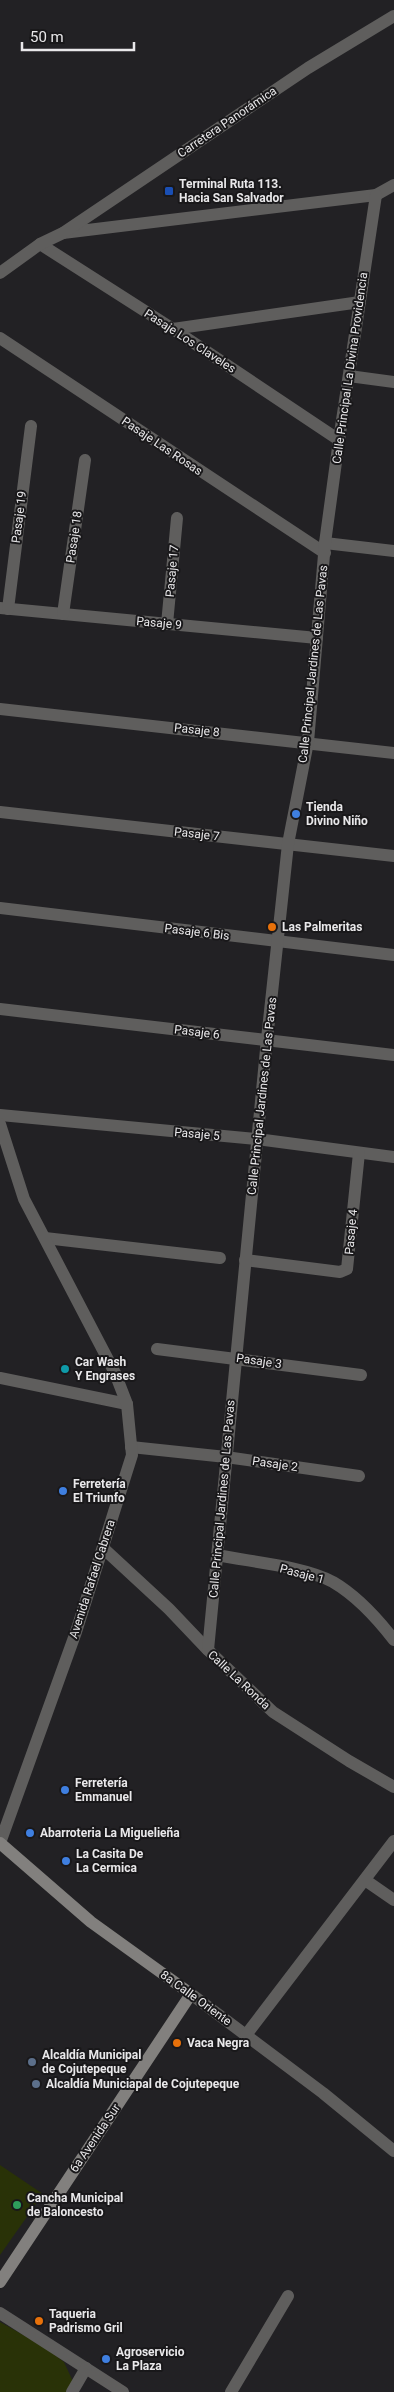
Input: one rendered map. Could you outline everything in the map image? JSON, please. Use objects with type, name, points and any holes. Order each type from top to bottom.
[{"type":"main road","name":"8a Calle Oriente","points":[[0,1843],[91,1922],[191,1994]]},
{"type":"main road","name":"6a Avenida Sur","points":[[0,2282],[191,1994]]},
{"type":"street","name":"Carretera Panorámica","points":[[63,233],[308,68],[394,16]]},
{"type":"street","points":[[0,273],[40,244],[63,233],[376,195],[394,185]]},
{"type":"street","name":"Calle Principal La Divina Providencia","points":[[325,548],[339,440],[376,195]]},
{"type":"street","name":"Pasaje Los Claveles","points":[[40,244],[173,329],[339,440]]},
{"type":"street","points":[[173,329],[360,302]]},
{"type":"street","name":"Pasaje Las Rosas","points":[[0,338],[325,548]]},
{"type":"street","points":[[349,376],[394,382]]},
{"type":"street","name":"Pasaje 19","points":[[4,609],[30,426]]},
{"type":"street","name":"Pasaje 18","points":[[63,614],[85,460]]},
{"type":"street","name":"Pasaje 17","points":[[168,624],[177,518]]},
{"type":"street","points":[[325,548],[394,551]]},
{"type":"street","name":"Calle Principal Jardines de Las Pavas","points":[[208,1650],[266,1039],[288,844],[308,742],[325,548]]},
{"type":"street","name":"Pasaje 9","points":[[4,609],[317,638]]},
{"type":"street","name":"Pasaje 8","points":[[0,709],[394,753]]},
{"type":"street","name":"Pasaje 7","points":[[0,812],[394,856]]},
{"type":"street","name":"Pasaje 6 Bis","points":[[0,908],[394,955]]},
{"type":"street","name":"Pasaje 6","points":[[0,1009],[394,1055]]},
{"type":"street","name":"Pasaje 5","points":[[0,1115],[257,1139],[394,1157]]},
{"type":"street","name":"Avenida Rafael Cabrera","points":[[0,1124],[24,1199],[115,1373],[126,1404],[132,1455],[76,1632],[0,1843]]},
{"type":"street","name":"Pasaje 4","points":[[245,1260],[340,1272],[346,1269],[358,1152]]},
{"type":"street","points":[[45,1238],[220,1258]]},
{"type":"street","name":"Pasaje 3","points":[[157,1349],[361,1375]]},
{"type":"street","points":[[0,1378],[126,1404]]},
{"type":"street","name":"Pasaje 2","points":[[131,1447],[226,1456],[359,1476]]},
{"type":"street","name":"Calle La Ronda","points":[[103,1548],[169,1609],[208,1650],[273,1712],[349,1761],[394,1787]]},
{"type":"street","name":"Pasaje 1","points":[[217,1555],[306,1572],[333,1582],[374,1614],[394,1640]]},
{"type":"street","points":[[246,2035],[394,1841]]},
{"type":"street","points":[[364,1880],[394,1900]]},
{"type":"street","name":"8a Calle Oriente","points":[[191,1994],[394,2151]]},
{"type":"street","points":[[231,2392],[288,2296]]},
{"type":"street","points":[[0,2313],[123,2392]]},
{"type":"street","points":[[72,2392],[86,2368]]},
{"type":"green space","name":"Cancha Municipal de Baloncesto","points":[[0,2165],[43,2194],[0,2255]]},
{"type":"green space","points":[[0,2322],[43,2346],[64,2362],[76,2388],[73,2392],[0,2392]]},
{"type":"place","name":"Terminal Ruta 113. Hacia San Salvador","points":[[169,191]]},
{"type":"place","name":"Tienda Divino Niño","points":[[296,814]]},
{"type":"place","name":"Las Palmeritas","points":[[272,927]]},
{"type":"place","name":"Car Wash Y Engrases","points":[[65,1369]]},
{"type":"place","name":"Ferretería El Triunfo","points":[[63,1491]]},
{"type":"place","name":"Ferretería Emmanuel","points":[[65,1790]]},
{"type":"place","name":"Abarroteria La Miguelieña","points":[[30,1833]]},
{"type":"place","name":"La Casita De La Cermica","points":[[66,1861]]},
{"type":"place","name":"Vaca Negra","points":[[177,2043]]},
{"type":"place","name":"Alcaldía Municipal de Cojutepeque","points":[[32,2062]]},
{"type":"place","name":"Alcaldía Municiapal de Cojutepeque","points":[[36,2084]]},
{"type":"place","name":"Cancha Municipal de Baloncesto","points":[[17,2205]]},
{"type":"place","name":"Taqueria Padrismo Gril","points":[[39,2321]]},
{"type":"place","name":"Agroservicio La Plaza","points":[[106,2359]]}]
